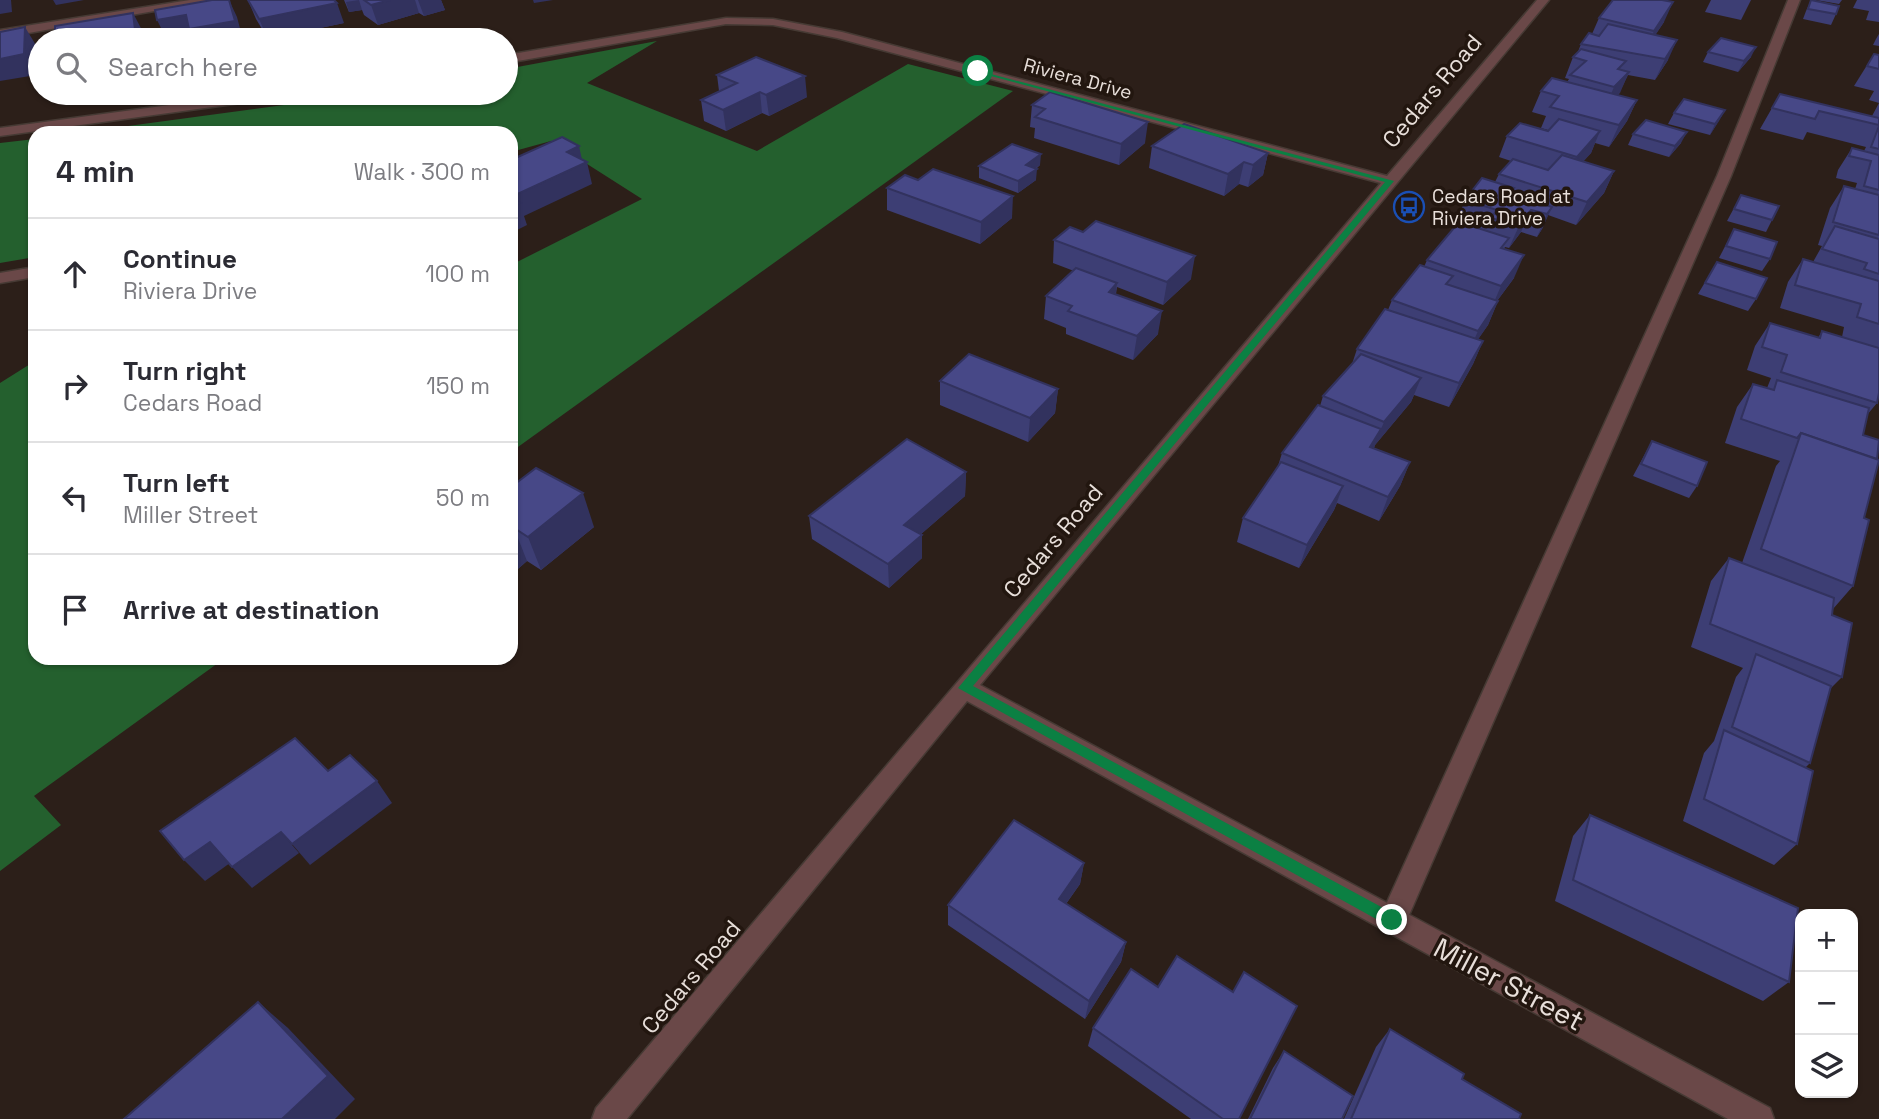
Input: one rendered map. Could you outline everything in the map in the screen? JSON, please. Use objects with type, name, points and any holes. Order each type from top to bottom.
[{"type":"street","points":[[37,28],[211,0]]},
{"type":"street","name":"Cedars Road","points":[[607,1119],[964,688],[1543,0]]},
{"type":"street","points":[[1392,920],[1724,176],[1794,0]]},
{"type":"street","name":"Riviera Drive","points":[[518,57],[698,24],[743,20],[773,22],[863,41],[1390,181]]},
{"type":"street","points":[[0,34],[28,29]]},
{"type":"street","points":[[44,126],[197,105]]},
{"type":"street","points":[[0,132],[28,128]]},
{"type":"street","points":[[0,278],[28,273]]},
{"type":"street","name":"Miller Street","points":[[964,688],[1759,1119]]},
{"type":"green space","points":[[657,41],[587,83],[757,151],[908,64],[1013,91],[518,447],[518,261],[642,199],[551,141],[518,150],[518,126],[128,126],[284,105],[518,105],[518,67]]},
{"type":"green space","points":[[28,140],[28,258],[0,263],[0,143]]},
{"type":"green space","points":[[28,365],[28,665],[215,665],[34,796],[61,825],[0,871],[0,383]]},
{"type":"building","points":[[212,0],[229,0],[235,21],[189,28],[186,15],[157,20],[155,10]]},
{"type":"building","points":[[248,0],[334,0],[337,3],[259,19]]},
{"type":"building","points":[[364,0],[390,0],[371,5]]},
{"type":"building","points":[[1613,0],[1673,2],[1654,31],[1599,18]]},
{"type":"building","points":[[1811,0],[1839,6],[1836,14],[1808,9]]},
{"type":"building","points":[[133,13],[135,28],[55,28]]},
{"type":"building","points":[[1608,24],[1677,40],[1665,59],[1581,44],[1589,33],[1599,36]]},
{"type":"building","points":[[25,27],[24,54],[0,59],[0,32]]},
{"type":"building","points":[[1721,38],[1756,47],[1744,61],[1708,52]]},
{"type":"building","points":[[1581,49],[1626,61],[1618,69],[1629,72],[1614,87],[1570,75],[1586,61],[1573,57]]},
{"type":"building","points":[[1874,54],[1879,55],[1879,69],[1867,66]]},
{"type":"building","points":[[756,57],[805,76],[766,95],[760,92],[723,110],[701,100],[737,83],[717,75]]},
{"type":"building","points":[[1552,78],[1637,100],[1619,125],[1550,107],[1559,96],[1541,91]]},
{"type":"building","points":[[1050,92],[1148,122],[1121,144],[1035,117],[1045,109],[1032,105]]},
{"type":"building","points":[[1780,94],[1879,118],[1879,125],[1819,111],[1815,119],[1772,108]]},
{"type":"building","points":[[1684,99],[1725,110],[1715,124],[1674,113]]},
{"type":"building","points":[[1559,119],[1600,131],[1577,157],[1507,136],[1520,123],[1548,131]]},
{"type":"building","points":[[1646,120],[1687,132],[1675,146],[1633,134]]},
{"type":"building","points":[[1184,124],[1268,153],[1253,165],[1244,162],[1228,174],[1152,146]]},
{"type":"building","points":[[1879,126],[1879,149],[1871,147]]},
{"type":"building","points":[[562,137],[579,146],[567,152],[587,162],[518,194],[518,157]]},
{"type":"building","points":[[1012,144],[1041,154],[1026,165],[1037,169],[1018,181],[979,166]]},
{"type":"building","points":[[1852,148],[1879,155],[1879,190],[1864,186],[1871,161],[1849,156]]},
{"type":"building","points":[[1562,155],[1614,171],[1587,202],[1499,174],[1513,159],[1548,170]]},
{"type":"building","points":[[933,169],[1013,196],[981,222],[887,188],[905,175],[918,180]]},
{"type":"building","points":[[1482,178],[1514,188],[1509,194],[1552,207],[1547,214],[1531,210],[1519,226],[1491,218],[1497,210],[1465,200]]},
{"type":"building","points":[[1844,186],[1879,195],[1879,235],[1833,222]]},
{"type":"building","points":[[1741,195],[1779,206],[1772,220],[1734,209]]},
{"type":"building","points":[[1096,221],[1195,256],[1167,282],[1054,240],[1070,227],[1083,232]]},
{"type":"building","points":[[1459,222],[1509,238],[1501,248],[1524,255],[1501,286],[1427,260]]},
{"type":"building","points":[[1835,226],[1879,239],[1879,274],[1864,269],[1867,263],[1822,249]]},
{"type":"building","points":[[1734,229],[1777,242],[1770,259],[1726,246]]},
{"type":"building","points":[[1803,259],[1879,281],[1879,324],[1857,317],[1861,304],[1795,285]]},
{"type":"building","points":[[1717,262],[1767,278],[1756,299],[1705,283]]},
{"type":"building","points":[[1420,265],[1453,276],[1446,284],[1498,301],[1478,331],[1392,300]]},
{"type":"building","points":[[1076,268],[1117,283],[1109,292],[1162,311],[1137,336],[1068,311],[1072,306],[1046,296]]},
{"type":"building","points":[[1385,309],[1483,341],[1459,383],[1357,349]]},
{"type":"building","points":[[1770,323],[1820,338],[1822,331],[1879,348],[1877,403],[1781,372],[1787,355],[1762,347]]},
{"type":"building","points":[[969,354],[1058,389],[1030,418],[940,381]]},
{"type":"building","points":[[1361,354],[1421,378],[1384,422],[1323,396]]},
{"type":"building","points":[[1777,380],[1869,408],[1863,435],[1879,440],[1877,459],[1801,433],[1797,438],[1741,419],[1753,384],[1774,390]]},
{"type":"building","points":[[1318,405],[1381,429],[1370,447],[1410,462],[1388,497],[1282,453]]},
{"type":"building","points":[[1801,433],[1879,460],[1864,518],[1869,520],[1853,586],[1761,549]]},
{"type":"building","points":[[907,439],[966,472],[904,525],[922,535],[888,564],[809,516]]},
{"type":"building","points":[[1652,441],[1707,462],[1697,486],[1641,464]]},
{"type":"building","points":[[1281,462],[1343,486],[1307,545],[1243,518]]},
{"type":"building","points":[[536,468],[583,493],[528,537],[518,531],[518,482]]},
{"type":"building","points":[[1729,558],[1834,598],[1832,615],[1852,623],[1842,677],[1710,624]]},
{"type":"building","points":[[1756,654],[1831,686],[1810,763],[1732,727]]},
{"type":"building","points":[[1724,730],[1813,771],[1797,844],[1704,799]]},
{"type":"building","points":[[295,738],[328,771],[350,755],[377,781],[292,844],[281,832],[232,867],[210,842],[184,860],[160,831]]},
{"type":"building","points":[[1590,815],[1798,908],[1795,909],[1789,982],[1573,880]]},
{"type":"building","points":[[1014,820],[1084,863],[1059,899],[1126,942],[1089,1001],[948,905]]},
{"type":"building","points":[[1177,956],[1233,992],[1244,972],[1297,1006],[1239,1119],[1223,1119],[1093,1028],[1131,969],[1158,987]]},
{"type":"building","points":[[258,1002],[328,1076],[282,1119],[124,1119]]},
{"type":"building","points":[[1390,1029],[1464,1074],[1462,1079],[1521,1114],[1519,1119],[1351,1119]]},
{"type":"building","points":[[1284,1051],[1353,1096],[1342,1119],[1250,1119]]},
{"type":"place","name":"Cedars Road at Riviera Drive","points":[[1409,207]]},
{"type":"route","points":[[978,71],[1390,181],[964,688],[1392,920]]}]
